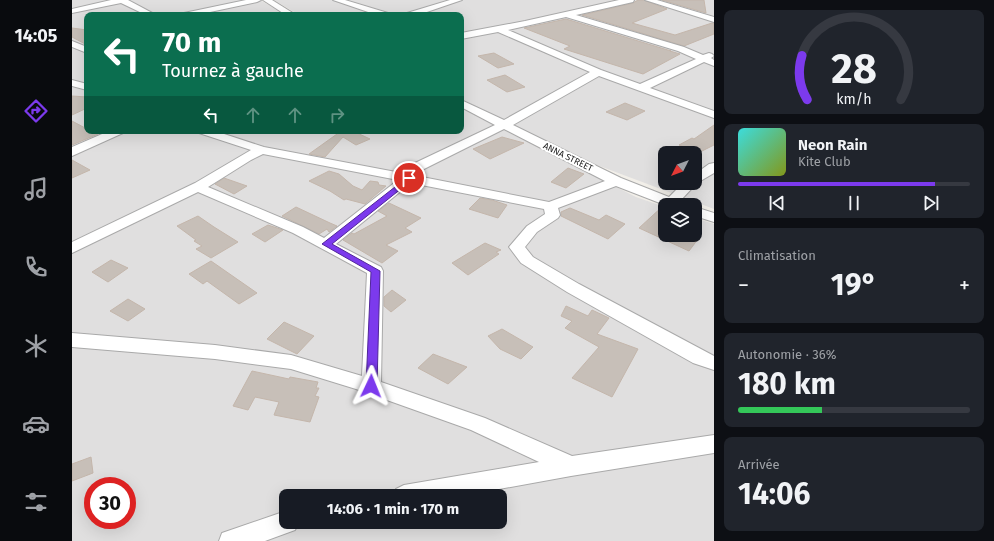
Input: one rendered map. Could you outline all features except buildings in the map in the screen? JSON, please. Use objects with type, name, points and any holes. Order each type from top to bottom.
[{"type":"street","points":[[72,11],[122,0],[146,12]]},
{"type":"street","points":[[199,12],[257,0]]},
{"type":"street","points":[[267,0],[287,12]]},
{"type":"street","points":[[337,0],[375,12]]},
{"type":"street","points":[[420,12],[458,0]]},
{"type":"street","points":[[464,36],[500,30],[630,0]]},
{"type":"street","points":[[649,0],[714,20]]},
{"type":"street","points":[[565,14],[682,49],[714,63]]},
{"type":"street","points":[[500,30],[598,72],[714,115]]},
{"type":"street","points":[[72,44],[84,49]]},
{"type":"street","points":[[639,88],[714,54]]},
{"type":"street","points":[[326,244],[404,177],[504,125],[598,72]]},
{"type":"street","name":"ANNA STREET","points":[[464,105],[616,181],[660,198]]},
{"type":"street","points":[[72,152],[113,134]]},
{"type":"street","points":[[212,134],[262,150],[550,206],[616,181]]},
{"type":"street","points":[[72,248],[197,187],[247,157],[262,150]]},
{"type":"street","points":[[702,175],[714,167]]},
{"type":"street","points":[[197,187],[298,230],[375,271],[371,386]]},
{"type":"street","points":[[680,198],[686,190]]},
{"type":"street","points":[[550,206],[553,215],[532,229],[517,247],[527,260],[573,288],[700,358],[714,363]]},
{"type":"street","points":[[702,214],[714,218]]},
{"type":"street","points":[[72,340],[215,352],[291,362],[371,386],[478,424],[572,466]]},
{"type":"street","points":[[443,489],[572,466],[714,444]]},
{"type":"street","points":[[231,541],[279,525]]},
{"type":"shaded area","points":[[72,0],[260,0],[281,12],[84,12],[84,134],[464,134],[464,110],[636,197],[658,205],[658,242],[702,242],[702,220],[714,224],[714,541],[72,541]]},
{"type":"shaded area","points":[[274,0],[714,0],[714,209],[702,204],[702,198],[685,198],[663,190],[702,190],[702,146],[658,146],[658,188],[581,159],[464,100],[464,12],[294,12]]},
{"type":"route","points":[[371,386],[375,271],[326,244],[409,178]]}]
